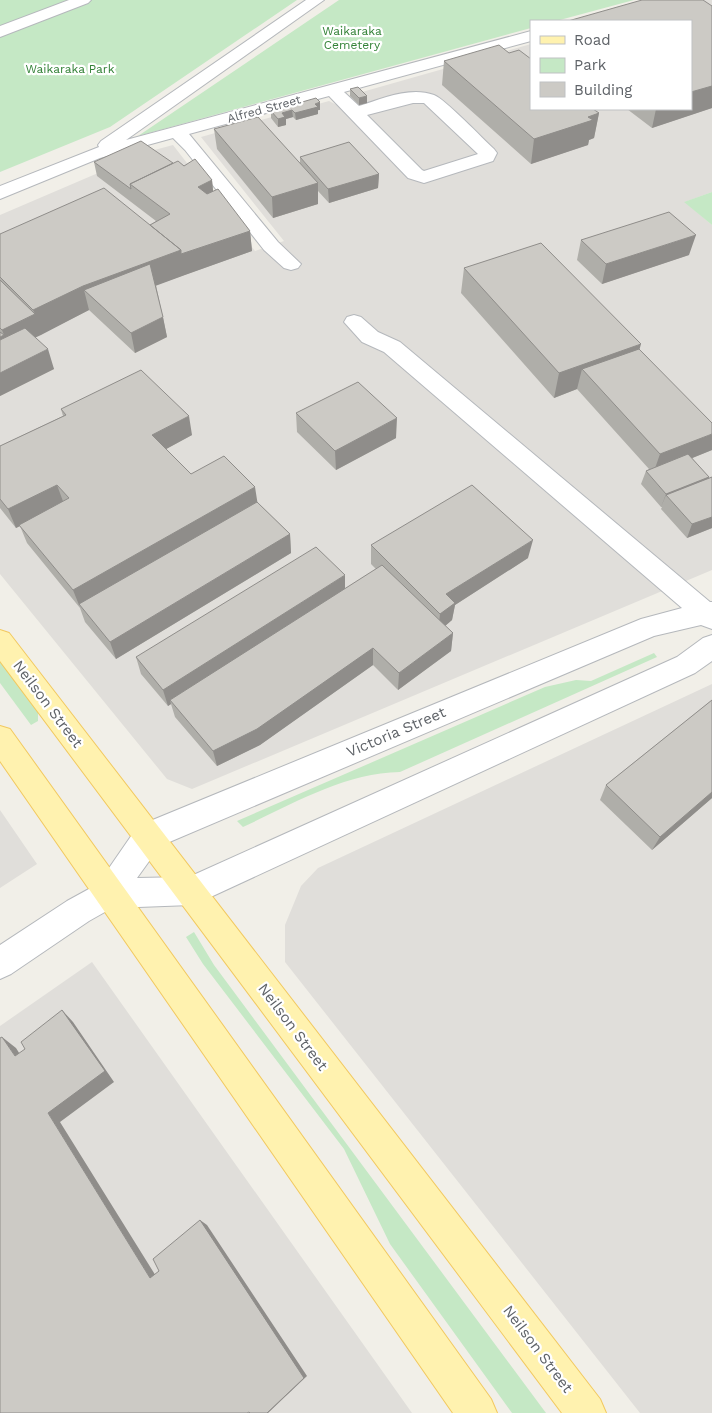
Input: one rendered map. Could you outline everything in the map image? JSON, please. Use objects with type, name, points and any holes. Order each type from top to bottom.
[{"type":"main road","name":"Neilson Street","points":[[0,641],[586,1413]]},
{"type":"main road","points":[[0,738],[466,1405]]},
{"type":"street","points":[[0,32],[83,0]]},
{"type":"street","points":[[94,154],[316,0]]},
{"type":"street","name":"Alfred Street","points":[[0,193],[94,154],[178,133],[530,36]]},
{"type":"street","points":[[510,42],[526,54]]},
{"type":"street","points":[[333,90],[355,113],[415,174],[424,177],[487,157],[488,153],[430,99],[425,97],[413,96],[355,113]]},
{"type":"street","points":[[178,133],[191,146],[272,246],[291,264]]},
{"type":"street","points":[[354,322],[370,337],[392,346],[710,615]]},
{"type":"street","name":"Victoria Street","points":[[149,836],[650,626],[710,615]]},
{"type":"street","points":[[0,963],[78,911],[109,894],[191,891],[686,665],[712,646]]},
{"type":"street","points":[[109,894],[149,836]]},
{"type":"shaded area","points":[[683,0],[712,0],[712,192],[685,202],[712,225],[712,570],[192,789],[167,779],[0,574],[0,215],[147,152],[173,145],[255,251],[284,241],[201,137],[329,101],[343,108],[348,96],[530,44],[530,110],[692,110],[691,20]]},
{"type":"shaded area","points":[[712,684],[712,1413],[640,1413],[285,962],[285,925],[301,886],[318,868]]},
{"type":"shaded area","points":[[0,810],[37,864],[0,888]]},
{"type":"shaded area","points":[[92,962],[412,1413],[0,1413],[0,1026]]},
{"type":"green space","name":"Waikaraka Park","points":[[0,0],[297,0],[110,127],[0,172]]},
{"type":"green space","name":"Waikaraka Cemetery","points":[[339,0],[634,0],[560,20],[530,20],[530,28],[138,136]]},
{"type":"green space","points":[[712,192],[712,225],[684,202]]},
{"type":"green space","points":[[654,653],[657,657],[400,772],[359,778],[319,791],[243,827],[237,821],[545,687],[576,680],[591,681]]},
{"type":"green space","points":[[0,661],[38,709],[38,721],[31,725],[0,683]]},
{"type":"green space","points":[[194,932],[214,965],[546,1413],[512,1413],[390,1244],[344,1149],[203,964],[186,937]]},
{"type":"building","points":[[642,0],[703,0],[712,6],[712,86],[692,92],[692,20],[572,20]]},
{"type":"building","points":[[499,45],[509,53],[519,50],[530,58],[530,110],[594,110],[599,113],[588,117],[593,120],[534,139],[444,61]]},
{"type":"building","points":[[358,87],[367,96],[359,98],[350,89]]},
{"type":"building","points":[[316,98],[320,102],[315,104],[318,107],[295,113],[292,110],[282,113],[285,117],[278,119],[271,111]]},
{"type":"building","points":[[258,117],[318,183],[272,197],[214,129]]},
{"type":"building","points":[[141,141],[173,163],[130,184],[131,189],[94,162]]},
{"type":"building","points":[[349,142],[379,174],[328,189],[300,157]]},
{"type":"building","points":[[195,159],[212,180],[198,187],[207,194],[218,189],[250,231],[181,254],[181,250],[150,225],[170,214],[130,184],[178,161],[184,166]]},
{"type":"building","points":[[104,188],[181,250],[83,286],[33,310],[0,277],[0,234]]},
{"type":"building","points":[[669,212],[696,235],[606,264],[581,240]]},
{"type":"building","points":[[541,243],[641,344],[559,373],[464,268]]},
{"type":"building","points":[[150,264],[163,317],[131,333],[84,290]]},
{"type":"building","points":[[0,280],[35,314],[2,330],[0,328]]},
{"type":"building","points":[[25,328],[48,349],[0,373],[0,340]]},
{"type":"building","points":[[639,349],[712,423],[712,434],[660,454],[582,369]]},
{"type":"building","points":[[141,370],[189,416],[152,435],[191,474],[224,456],[255,487],[73,590],[19,525],[69,498],[57,485],[8,509],[0,499],[0,446],[66,415],[61,409]]},
{"type":"building","points":[[358,382],[397,418],[335,451],[296,413]]},
{"type":"building","points":[[688,454],[709,477],[666,494],[646,471]]},
{"type":"building","points":[[712,477],[712,517],[692,524],[666,495]]},
{"type":"building","points":[[472,485],[533,540],[446,594],[455,603],[440,614],[371,545]]},
{"type":"building","points":[[257,502],[290,534],[110,642],[79,604]]},
{"type":"building","points":[[316,547],[345,575],[163,690],[136,657]]},
{"type":"building","points":[[382,565],[453,633],[399,673],[373,648],[257,729],[213,751],[170,700]]},
{"type":"building","points":[[712,700],[712,792],[660,837],[606,785]]},
{"type":"building","points":[[62,1010],[105,1071],[48,1113],[150,1278],[159,1271],[153,1259],[200,1220],[304,1378],[267,1413],[0,1413],[0,1038],[2,1037],[15,1056],[25,1049],[21,1042]]}]
